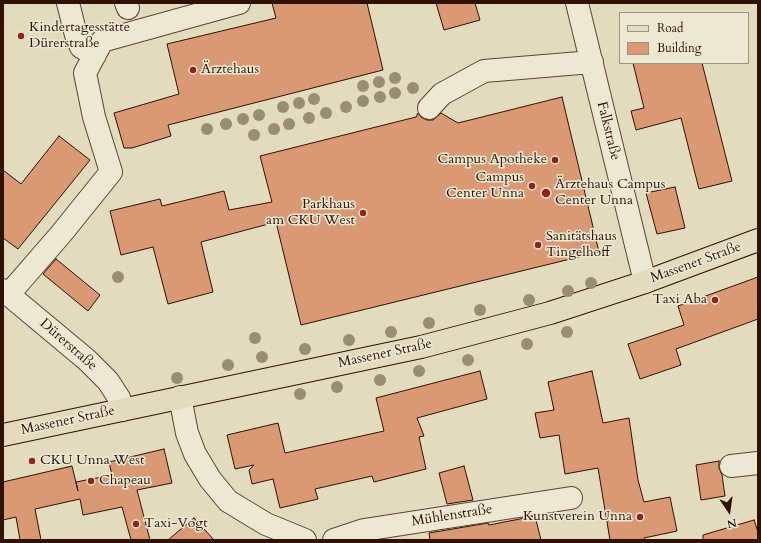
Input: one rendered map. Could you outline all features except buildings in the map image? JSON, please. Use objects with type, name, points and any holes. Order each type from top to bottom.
[{"type":"main road","name":"Massener Straße","points":[[3,435],[421,347],[550,313],[645,282],[758,240]]},
{"type":"street","points":[[68,3],[76,35],[81,47],[95,55]]},
{"type":"street","points":[[6,292],[61,234],[111,172],[94,117],[85,73],[102,41],[239,3]]},
{"type":"street","name":"Falkstraße","points":[[577,3],[645,282]]},
{"type":"street","points":[[436,111],[462,84],[484,71],[592,62]]},
{"type":"street","name":"Dürerstraße","points":[[6,292],[87,360],[108,380],[119,398],[122,410]]},
{"type":"street","points":[[180,398],[187,433],[195,454],[210,479],[228,500],[266,524],[305,540]]},
{"type":"street","points":[[731,466],[758,463]]},
{"type":"street","name":"Mühlenstraße","points":[[334,540],[364,530],[571,498]]},
{"type":"place","name":"Kindertagesstätte Dürerstraße","points":[[21,36]]},
{"type":"place","name":"Ärztehaus","points":[[193,70]]},
{"type":"place","name":"Campus Apotheke","points":[[555,160]]},
{"type":"place","name":"Campus Center Unna","points":[[532,186]]},
{"type":"place","name":"Ärztehaus Campus Center Unna","points":[[546,193]]},
{"type":"place","name":"Parkhaus am CKU West","points":[[363,213]]},
{"type":"place","name":"Sanitätshaus Tingelhoff","points":[[538,245]]},
{"type":"place","name":"Taxi Aba","points":[[715,300]]},
{"type":"place","name":"CKU Unna West","points":[[32,461]]},
{"type":"place","name":"Chapeau","points":[[91,481]]},
{"type":"place","name":"Kunstverein Unna","points":[[640,517]]},
{"type":"place","name":"Taxi-Vogt","points":[[136,524]]}]
